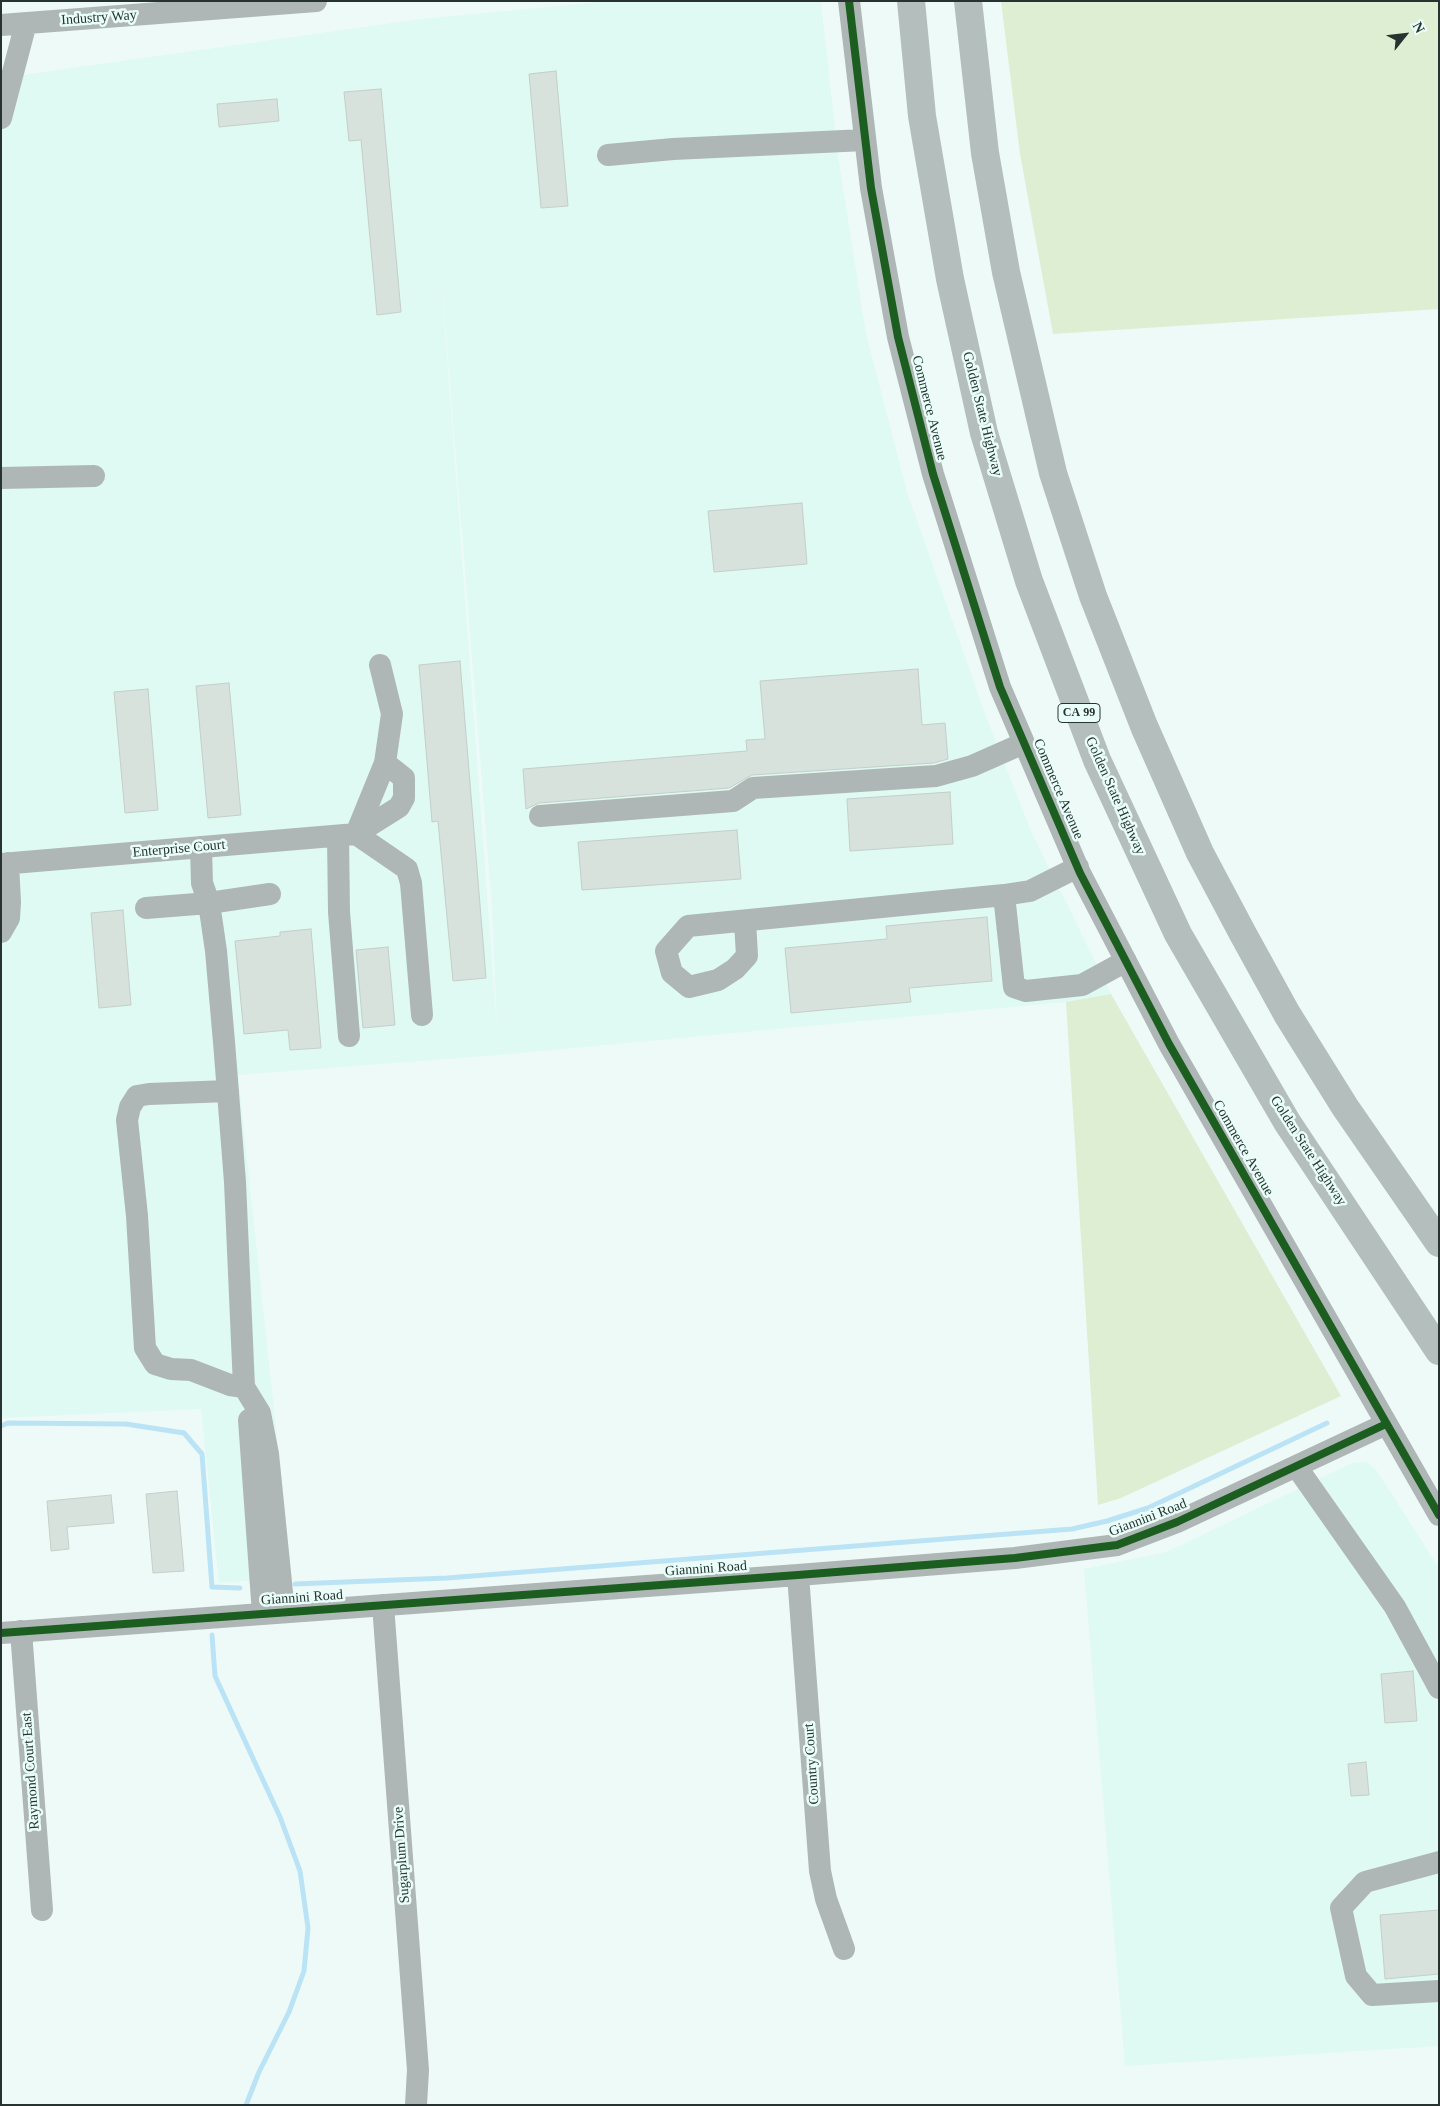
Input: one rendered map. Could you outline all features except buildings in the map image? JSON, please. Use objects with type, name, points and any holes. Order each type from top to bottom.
[{"type":"highway","name":"Golden State Highway","points":[[911,1],[922,116],[930,164],[950,279],[984,433],[1029,582],[1098,760],[1178,934],[1193,960],[1287,1122],[1439,1351]]},
{"type":"highway","points":[[968,1],[985,153],[1006,272],[1053,473],[1093,596],[1144,726],[1200,853],[1242,934],[1287,1014],[1345,1107],[1439,1243]]},
{"type":"street","name":"Industry Way","points":[[1,25],[316,1]]},
{"type":"street","name":"Commerce Avenue","points":[[850,1],[871,188],[898,337],[933,474],[1000,687],[1078,867],[1169,1044],[1439,1515]]},
{"type":"street","points":[[1,118],[26,23]]},
{"type":"street","points":[[608,155],[674,149],[865,140]]},
{"type":"street","points":[[1,478],[94,476]]},
{"type":"street","points":[[349,1036],[339,912],[347,835],[385,763],[392,714],[380,665]]},
{"type":"street","points":[[540,816],[733,801],[753,788],[936,776],[972,766],[1024,743]]},
{"type":"street","points":[[347,835],[399,807],[404,798],[404,778],[385,763]]},
{"type":"street","points":[[347,835],[407,869],[411,882],[422,1015]]},
{"type":"street","name":"Enterprise Court","points":[[5,863],[347,835]]},
{"type":"street","points":[[201,847],[202,883],[209,903],[217,962],[228,1091],[235,1182],[244,1387],[251,1429],[252,1481],[273,1613]]},
{"type":"street","points":[[1,932],[9,918],[10,910],[5,863]]},
{"type":"street","points":[[745,921],[1030,891],[1078,867]]},
{"type":"street","points":[[146,908],[209,903],[270,894]]},
{"type":"street","points":[[1004,895],[1014,987],[1026,992],[1082,985],[1126,961]]},
{"type":"street","points":[[228,1091],[159,1093],[137,1096],[130,1107],[128,1120],[138,1216],[145,1348],[155,1364],[171,1369],[191,1370],[230,1385],[244,1387]]},
{"type":"street","name":"Giannini Road","points":[[11,1632],[1015,1558],[1117,1545],[1177,1522],[1386,1424]]},
{"type":"street","points":[[1296,1466],[1395,1607],[1439,1688]]},
{"type":"street","name":"Country Court","points":[[798,1575],[820,1871],[826,1899],[844,1949]]},
{"type":"street","name":"Sugarplum Drive","points":[[383,1605],[418,2070],[416,2105]]},
{"type":"street","name":"Raymond Court East","points":[[11,1632],[42,1910]]},
{"type":"street","points":[[1439,1862],[1365,1882],[1341,1908],[1356,1976],[1372,1995],[1439,1991]]},
{"type":"shaded area","points":[[612,1],[821,1],[838,156],[866,334],[907,492],[985,714],[1031,831],[1111,994],[1066,1002],[499,1055],[238,1075],[292,1578],[219,1583],[201,1409],[1,1418],[1,78],[421,19]],"holes":[[[438,235],[492,907],[497,1029]]]},
{"type":"shaded area","points":[[1001,1],[1439,1],[1439,309],[1053,334],[1020,154]]},
{"type":"shaded area","points":[[1111,994],[1341,1396],[1121,1498],[1098,1505],[1066,1002]]},
{"type":"shaded area","points":[[1367,1462],[1377,1471],[1439,1568],[1439,2046],[1125,2066],[1084,1569],[1167,1552],[1352,1463]]},
{"type":"waterway","points":[[1,1426],[8,1423],[126,1424],[184,1433],[202,1454],[212,1587],[240,1588]]},
{"type":"waterway","points":[[295,1584],[447,1578],[1072,1529],[1107,1521],[1148,1508],[1327,1423]]},
{"type":"waterway","points":[[212,1635],[215,1676],[280,1817],[300,1871],[308,1928],[304,1971],[289,2012],[259,2072],[246,2105]]},
{"type":"cycle path","points":[[849,1],[871,188],[898,337],[933,474],[1000,687],[1080,873],[1169,1044],[1439,1515]]},
{"type":"cycle path","points":[[1,1633],[1015,1558],[1117,1545],[1177,1522],[1386,1424]]}]
